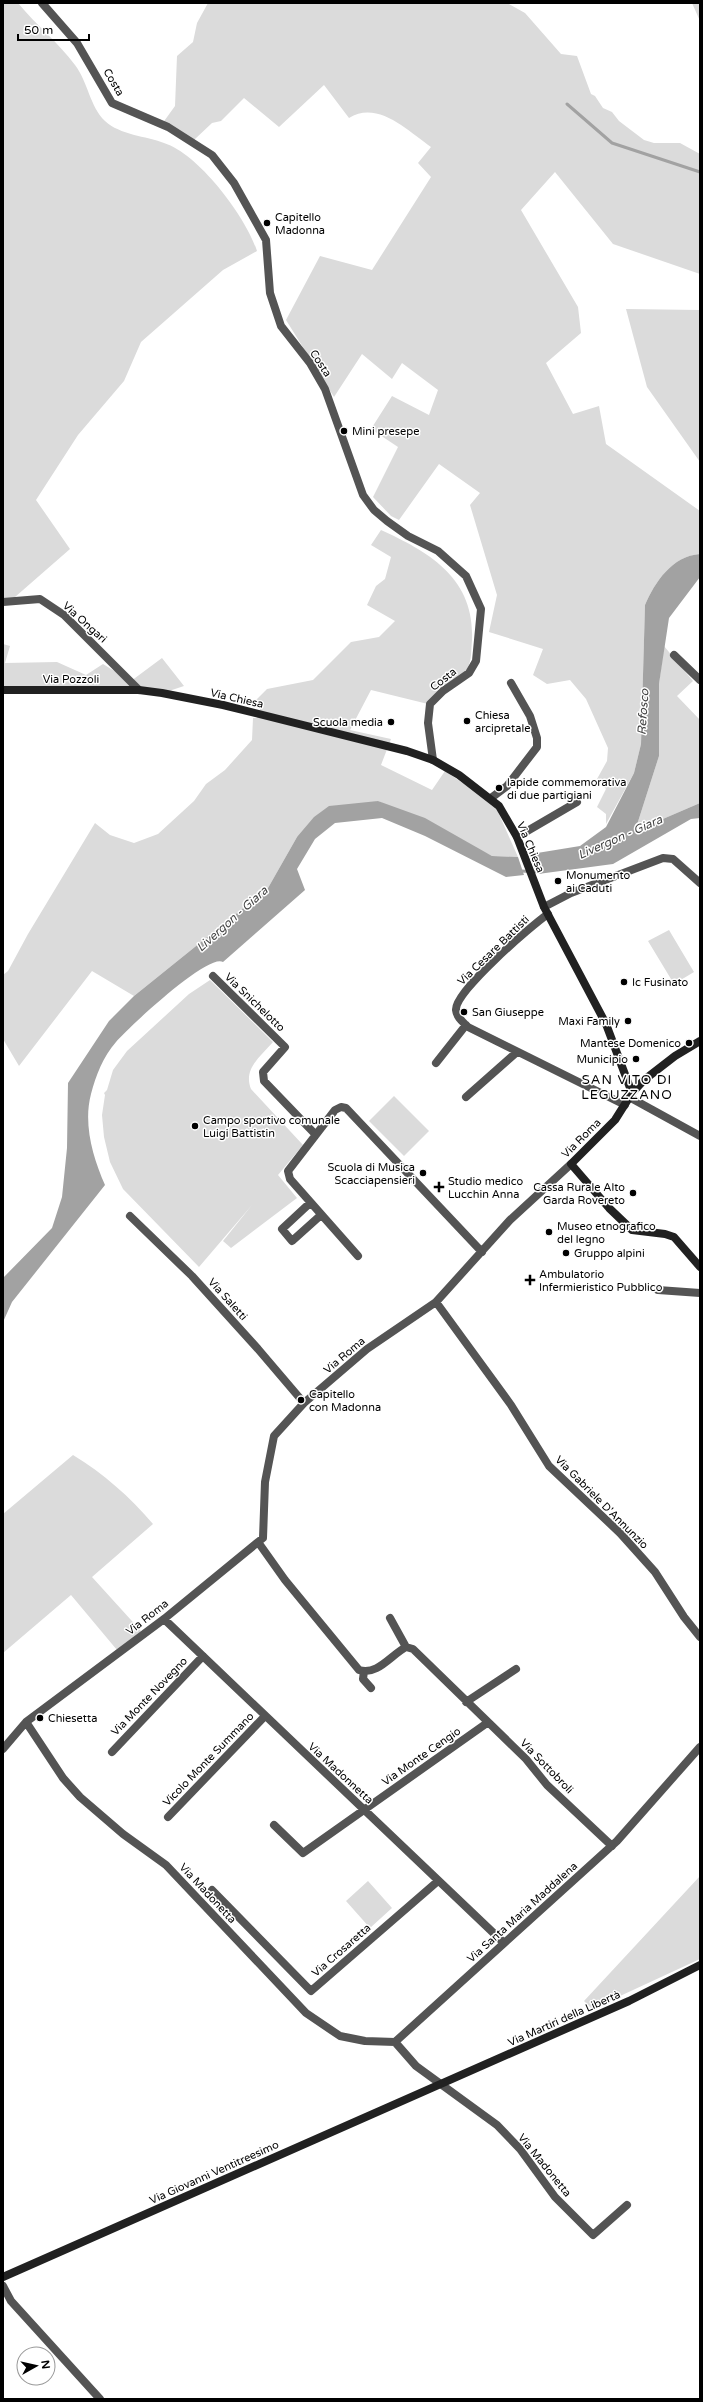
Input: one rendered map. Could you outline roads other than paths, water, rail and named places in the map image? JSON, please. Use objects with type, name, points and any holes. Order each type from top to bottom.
[{"type":"main road","name":"Via Pozzoli","points":[[3,690],[139,690]]},
{"type":"main road","name":"Via Chiesa","points":[[139,690],[223,706],[407,751],[433,760],[459,775],[491,798],[499,806],[517,837],[546,911],[606,1024],[630,1095]]},
{"type":"main road","name":"Via Roma","points":[[571,1164],[614,1120],[630,1095],[644,1080],[675,1056],[700,1041]]},
{"type":"main road","points":[[571,1164],[609,1208],[632,1230],[665,1234],[674,1237],[700,1267]]},
{"type":"main road","name":"Via Martiri della Libertà","points":[[438,2085],[629,2001],[700,1965]]},
{"type":"main road","name":"Via Giovanni Ventitreesimo","points":[[3,2278],[438,2085]]},
{"type":"street","name":"Costa","points":[[42,3],[77,43],[112,104],[168,127],[212,155],[234,183],[266,240],[270,293],[281,326],[310,364],[324,389],[363,495],[374,510],[387,521],[408,536],[438,551],[466,576],[481,609],[476,661],[469,673],[443,691],[430,704],[428,723],[433,760]]},
{"type":"street","name":"Via Ongari","points":[[3,602],[40,599],[64,615],[139,690]]},
{"type":"street","points":[[674,655],[700,680]]},
{"type":"street","points":[[491,798],[507,786],[537,747],[537,738],[530,716],[511,683]]},
{"type":"street","points":[[517,837],[577,802]]},
{"type":"street","points":[[546,911],[570,893],[664,858],[673,859],[700,883]]},
{"type":"street","name":"Via Cesare Battisti","points":[[466,1025],[459,1018],[456,1010],[459,1000],[468,988],[546,911]]},
{"type":"street","name":"Via Snichelotto","points":[[213,976],[285,1047],[263,1072],[264,1081],[315,1134]]},
{"type":"street","points":[[436,1063],[466,1025],[625,1105]]},
{"type":"street","points":[[466,1097],[517,1052]]},
{"type":"street","points":[[630,1095],[700,1136]]},
{"type":"street","points":[[358,1256],[290,1179],[288,1171],[315,1134],[335,1110],[340,1107],[346,1108],[482,1252]]},
{"type":"street","name":"Via Roma","points":[[3,1749],[26,1722],[164,1619],[260,1540],[265,1482],[274,1436],[304,1403],[367,1349],[436,1302],[510,1220],[571,1164]]},
{"type":"street","points":[[310,1203],[282,1229],[292,1241],[321,1215]]},
{"type":"street","name":"Via Saletti","points":[[130,1216],[192,1276],[258,1349],[304,1403]]},
{"type":"street","points":[[658,1290],[700,1293]]},
{"type":"street","name":"Via Gabriele D'Annunzio","points":[[436,1302],[511,1405],[549,1466],[620,1533],[655,1572],[684,1617],[700,1637]]},
{"type":"street","points":[[260,1540],[288,1585],[359,1670],[374,1671],[406,1647]]},
{"type":"street","name":"Via Sottobroli","points":[[390,1618],[406,1647],[413,1649],[487,1724],[526,1759],[547,1785],[612,1846]]},
{"type":"street","name":"Via Madonnetta","points":[[164,1619],[504,1943]]},
{"type":"street","name":"Via Monte Novegno","points":[[112,1752],[203,1656]]},
{"type":"street","points":[[466,1702],[516,1669]]},
{"type":"street","points":[[364,1671],[363,1679],[371,1688]]},
{"type":"street","name":"Vicolo Monte Summano","points":[[168,1817],[265,1716]]},
{"type":"street","name":"Via Madonetta","points":[[26,1722],[63,1778],[80,1797],[123,1834],[166,1865],[306,2013],[340,2036],[365,2041],[396,2042]]},
{"type":"street","name":"Via Monte Cengio","points":[[274,1825],[303,1853],[487,1724]]},
{"type":"street","name":"Via Santa Maria Maddalena","points":[[396,2042],[612,1846],[658,1798],[700,1747]]},
{"type":"street","name":"Via Crosaretta","points":[[212,1890],[311,1991],[438,1880]]},
{"type":"street","points":[[396,2042],[416,2066],[438,2085]]},
{"type":"street","name":"Via Madonetta","points":[[438,2085],[497,2125],[520,2149],[555,2197],[593,2235],[627,2205]]},
{"type":"street","points":[[3,2286],[11,2301],[100,2399]]},
{"type":"water","name":"Refosco","points":[[700,554],[700,577],[669,618],[659,684],[659,756],[635,831],[700,803],[700,818],[691,819],[613,864],[538,874],[531,854],[580,846],[606,827],[634,773],[641,744],[645,605],[659,579],[673,565],[690,556]]},
{"type":"water","points":[[378,801],[425,818],[492,856],[518,857],[524,875],[506,877],[425,836],[382,818],[335,823],[315,839],[297,869],[305,890],[223,962],[215,962],[202,969],[168,993],[123,1034],[107,1054],[100,1066],[93,1087],[88,1117],[90,1141],[105,1185],[12,1302],[3,1322],[3,1278],[52,1228],[62,1197],[67,1148],[68,1083],[109,1021],[134,996],[268,888],[297,837],[314,817],[329,806]]},
{"type":"waterway","points":[[567,104],[612,143],[700,172]]},
{"type":"waterway","name":"Livergon - Giara","points":[[521,871],[541,872]]},
{"type":"place","name":"Capitello Madonna","points":[[267,223]]},
{"type":"place","name":"Mini presepe","points":[[344,431]]},
{"type":"place","name":"Chiesa arcipretale","points":[[467,721]]},
{"type":"place","name":"Scuola media","points":[[391,722]]},
{"type":"place","name":"lapide commemorativa di due partigiani","points":[[499,788]]},
{"type":"place","name":"Monumento ai Caduti","points":[[558,881]]},
{"type":"place","name":"Ic Fusinato","points":[[624,982]]},
{"type":"place","name":"San Giuseppe","points":[[464,1012]]},
{"type":"place","name":"Maxi Family","points":[[628,1021]]},
{"type":"place","name":"Mantese Domenico","points":[[689,1043]]},
{"type":"place","name":"Municipio","points":[[636,1059]]},
{"type":"place","name":"Campo sportivo comunale Luigi Battistin","points":[[195,1126]]},
{"type":"place","name":"Scuola di Musica Scacciapensieri","points":[[423,1173]]},
{"type":"place","name":"Studio medico Lucchin Anna","points":[[439,1187]]},
{"type":"place","name":"Cassa Rurale Alto Garda Rovereto","points":[[633,1193]]},
{"type":"place","name":"Museo etnografico del legno","points":[[549,1232]]},
{"type":"place","name":"Gruppo alpini","points":[[566,1253]]},
{"type":"place","name":"Ambulatorio Infermieristico Pubblico","points":[[530,1280]]},
{"type":"place","name":"Capitello con Madonna","points":[[301,1400]]},
{"type":"place","name":"Chiesetta","points":[[40,1718]]},
{"type":"district","name":"SAN VITO DI LEGUZZANO","points":[[627,1086]]}]
